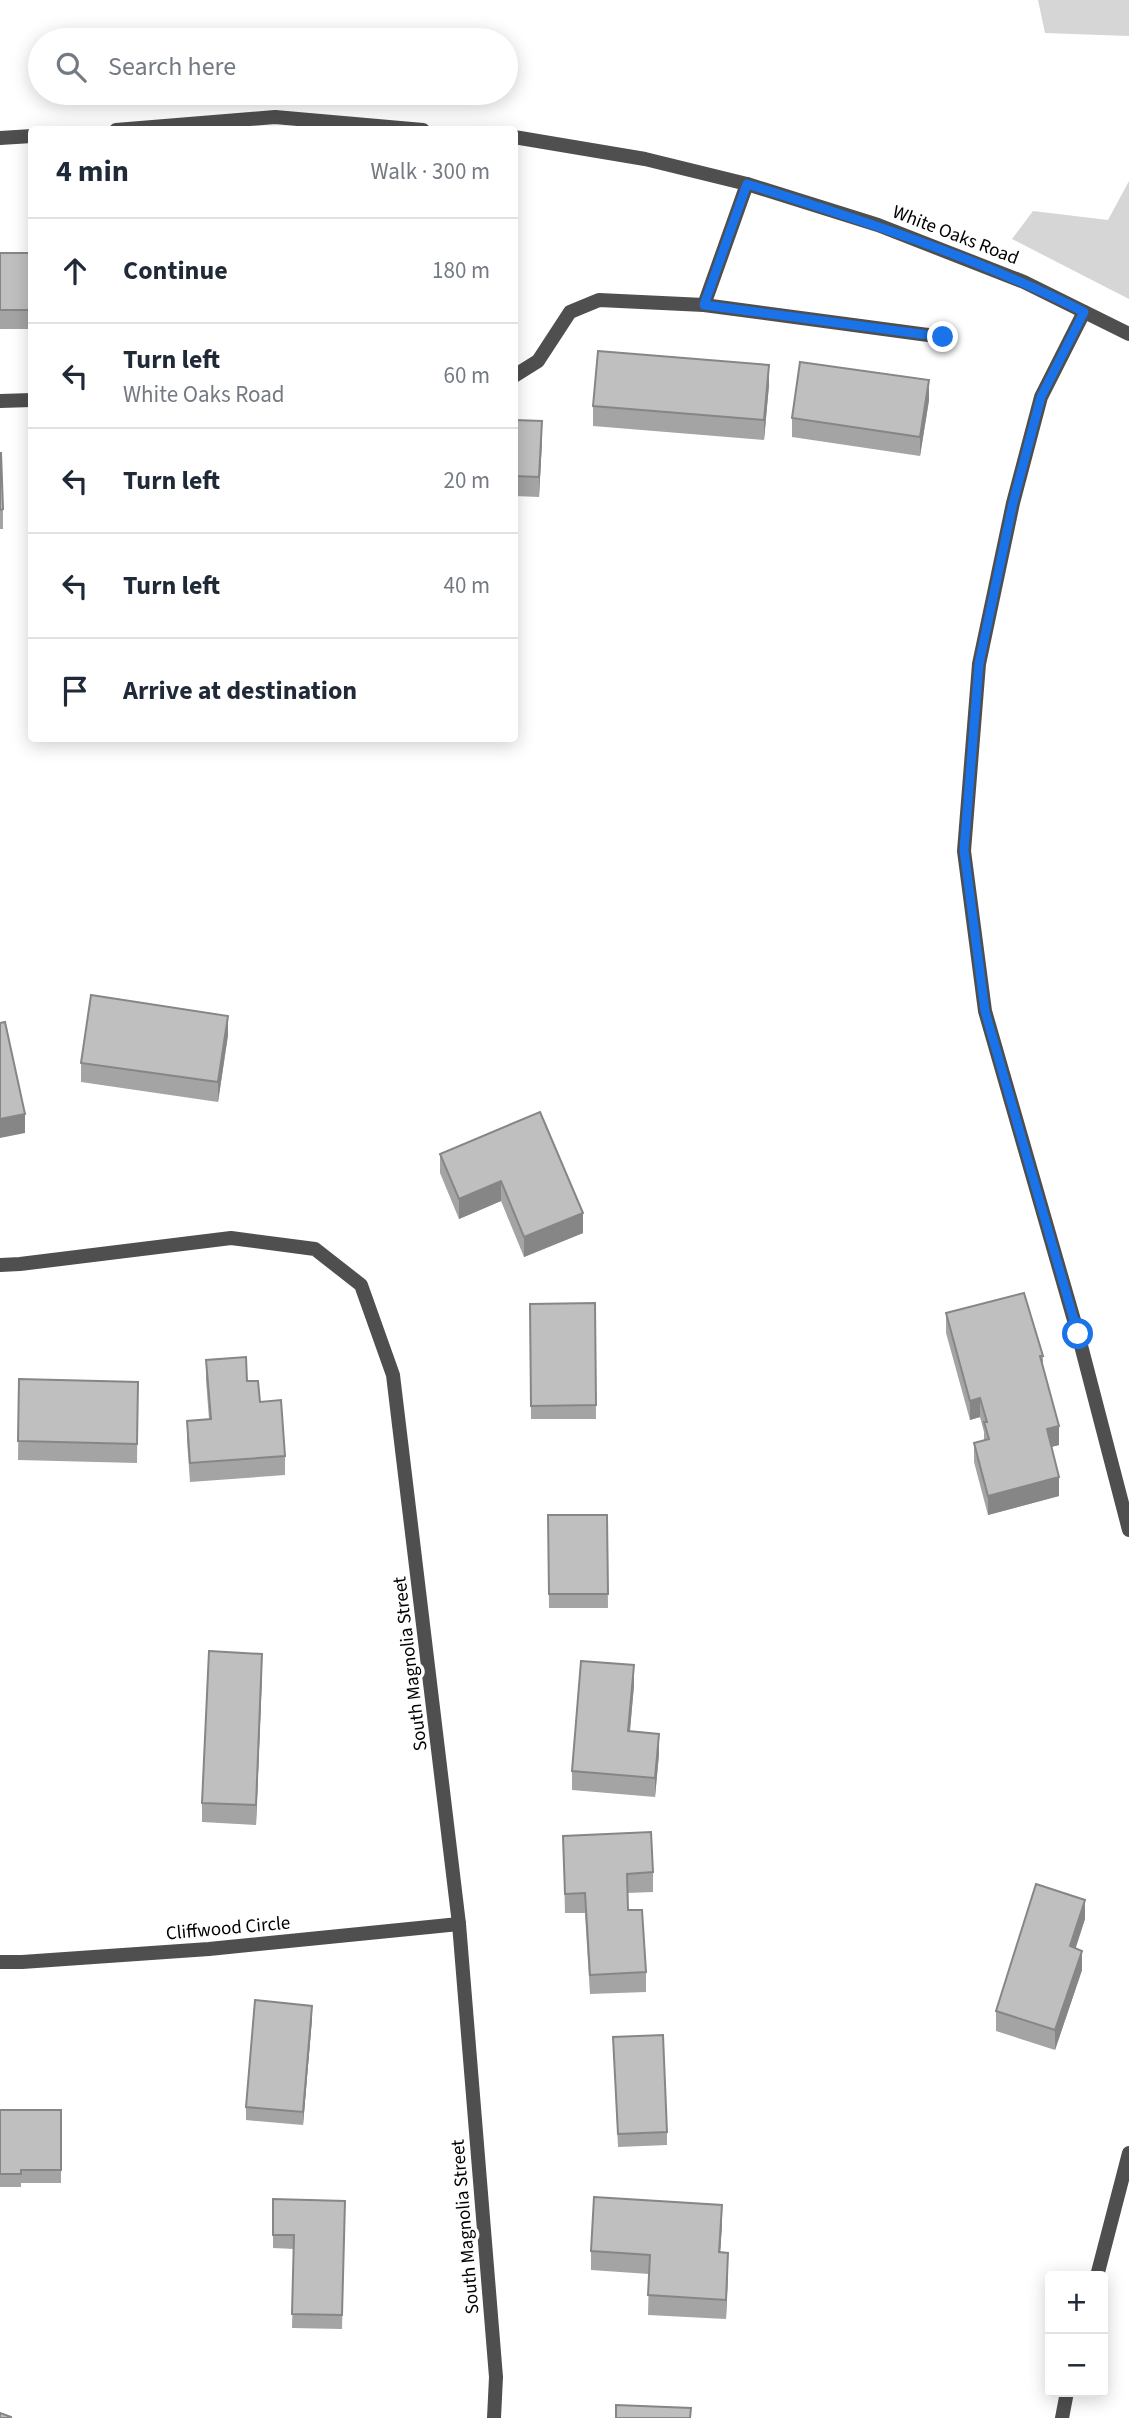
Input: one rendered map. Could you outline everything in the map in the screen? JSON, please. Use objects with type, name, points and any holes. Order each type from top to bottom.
[{"type":"street","points":[[165,126],[275,117],[377,126]]},
{"type":"street","points":[[0,138],[28,136]]},
{"type":"street","name":"White Oaks Road","points":[[518,138],[645,159],[747,184],[878,225],[1024,282],[1129,334]]},
{"type":"street","points":[[704,305],[747,184]]},
{"type":"street","points":[[518,374],[538,361],[570,312],[600,300],[704,305],[943,337]]},
{"type":"street","points":[[1084,312],[1041,397],[1013,503],[979,664],[964,850],[985,1011],[1070,1308],[1129,1530]]},
{"type":"street","points":[[0,401],[28,400]]},
{"type":"street","name":"South Magnolia Street","points":[[0,1265],[231,1238],[314,1249],[361,1285],[393,1375],[459,1924],[496,2377],[494,2418]]},
{"type":"street","name":"Cliffwood Circle","points":[[0,1962],[209,1949],[459,1924]]},
{"type":"street","points":[[1098,2271],[1129,2153]]},
{"type":"street","points":[[1062,2418],[1066,2397]]},
{"type":"shaded area","points":[[1038,0],[1129,0],[1129,36],[1045,33]]},
{"type":"shaded area","points":[[1129,181],[1129,299],[1012,239],[1033,211],[1108,220]]},
{"type":"building","points":[[0,253],[28,253],[28,310],[0,310]]},
{"type":"building","points":[[598,351],[769,365],[764,420],[593,406]]},
{"type":"building","points":[[800,362],[929,380],[920,437],[792,418]]},
{"type":"building","points":[[518,420],[542,421],[539,477],[518,476]]},
{"type":"building","points":[[0,453],[3,509],[0,510]]},
{"type":"building","points":[[91,995],[228,1016],[218,1082],[81,1063]]},
{"type":"building","points":[[5,1022],[25,1114],[0,1119],[0,1023]]},
{"type":"building","points":[[540,1112],[583,1213],[524,1237],[501,1181],[459,1199],[440,1154]]},
{"type":"building","points":[[1024,1293],[1043,1356],[1040,1356],[1059,1426],[1047,1429],[1059,1477],[988,1496],[974,1443],[989,1439],[984,1422],[987,1422],[980,1398],[970,1401],[946,1313]]},
{"type":"building","points":[[595,1303],[596,1405],[531,1406],[530,1304]]},
{"type":"building","points":[[246,1357],[247,1381],[258,1381],[260,1402],[281,1400],[285,1456],[190,1463],[187,1421],[211,1419],[206,1360]]},
{"type":"building","points":[[19,1379],[138,1382],[137,1444],[18,1441]]},
{"type":"building","points":[[548,1515],[607,1515],[608,1594],[549,1594]]},
{"type":"building","points":[[209,1651],[262,1654],[256,1805],[202,1803]]},
{"type":"building","points":[[581,1661],[634,1665],[628,1731],[659,1734],[655,1778],[572,1771]]},
{"type":"building","points":[[651,1832],[653,1872],[627,1874],[628,1910],[642,1910],[646,1972],[590,1975],[585,1893],[565,1894],[563,1836]]},
{"type":"building","points":[[1036,1884],[1085,1900],[1070,1946],[1082,1951],[1055,2030],[996,2011]]},
{"type":"building","points":[[255,2000],[312,2006],[303,2112],[246,2107]]},
{"type":"building","points":[[663,2035],[667,2132],[618,2134],[613,2037]]},
{"type":"building","points":[[0,2110],[61,2110],[61,2170],[21,2170],[21,2174],[0,2174]]},
{"type":"building","points":[[594,2197],[722,2205],[719,2252],[728,2253],[726,2300],[648,2295],[650,2255],[591,2251]]},
{"type":"building","points":[[273,2199],[345,2201],[342,2315],[292,2314],[294,2235],[273,2235]]},
{"type":"building","points":[[616,2405],[691,2408],[690,2418],[616,2418]]},
{"type":"building","points":[[0,2413],[11,2417],[11,2418],[0,2418]]},
{"type":"route","points":[[943,337],[704,305],[747,184],[878,225],[1024,282],[1084,312],[1041,397],[1013,503],[979,664],[964,850],[985,1011],[1078,1334]]}]
